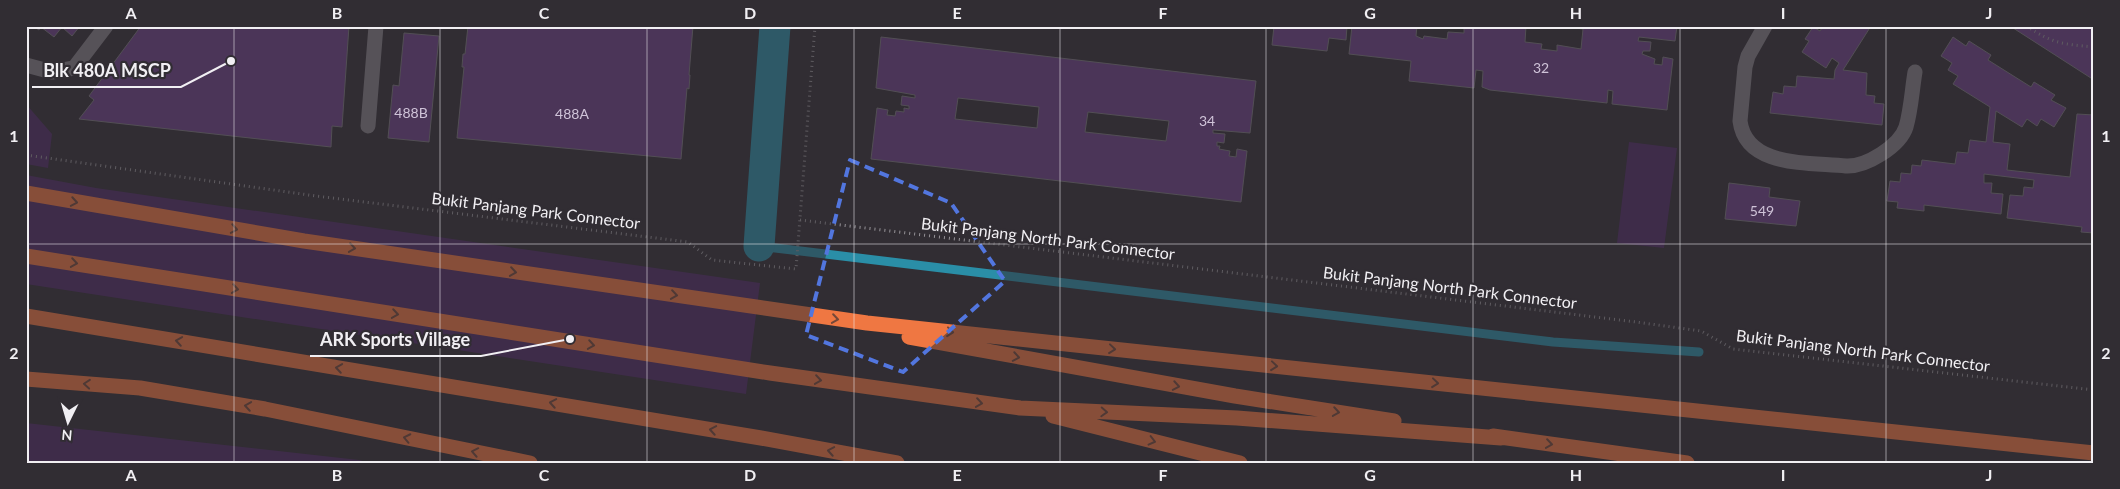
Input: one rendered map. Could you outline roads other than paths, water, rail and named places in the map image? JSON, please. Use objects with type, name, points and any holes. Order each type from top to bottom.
[{"type":"highway","points":[[26,193],[304,241],[867,324],[2094,453]]},
{"type":"highway","points":[[26,256],[770,373],[1020,408],[1237,418],[1501,438]]},
{"type":"highway","points":[[26,316],[761,438],[896,463]]},
{"type":"highway","points":[[867,324],[874,330],[1235,396],[1501,438],[1687,463]]},
{"type":"highway","points":[[26,379],[149,390],[265,409],[530,463]]},
{"type":"highway","points":[[1020,408],[1240,463]]},
{"type":"highway","points":[[2051,448],[2094,459]]},
{"type":"lane","points":[[26,65],[52,72],[74,68],[106,26]]},
{"type":"lane","points":[[368,126],[376,26]]},
{"type":"lane","points":[[1765,26],[1748,56],[1745,67],[1740,121],[1741,130],[1749,143],[1767,157],[1846,166],[1855,166],[1870,161],[1888,149],[1906,129],[1915,72]]},
{"type":"waterway","points":[[759,246],[775,26]]},
{"type":"waterway","points":[[759,246],[1553,342],[1699,352]]},
{"type":"place","name":"Blk 480A MSCP","points":[[231,61]]},
{"type":"place","name":"ARK Sports Village","points":[[570,339]]}]
